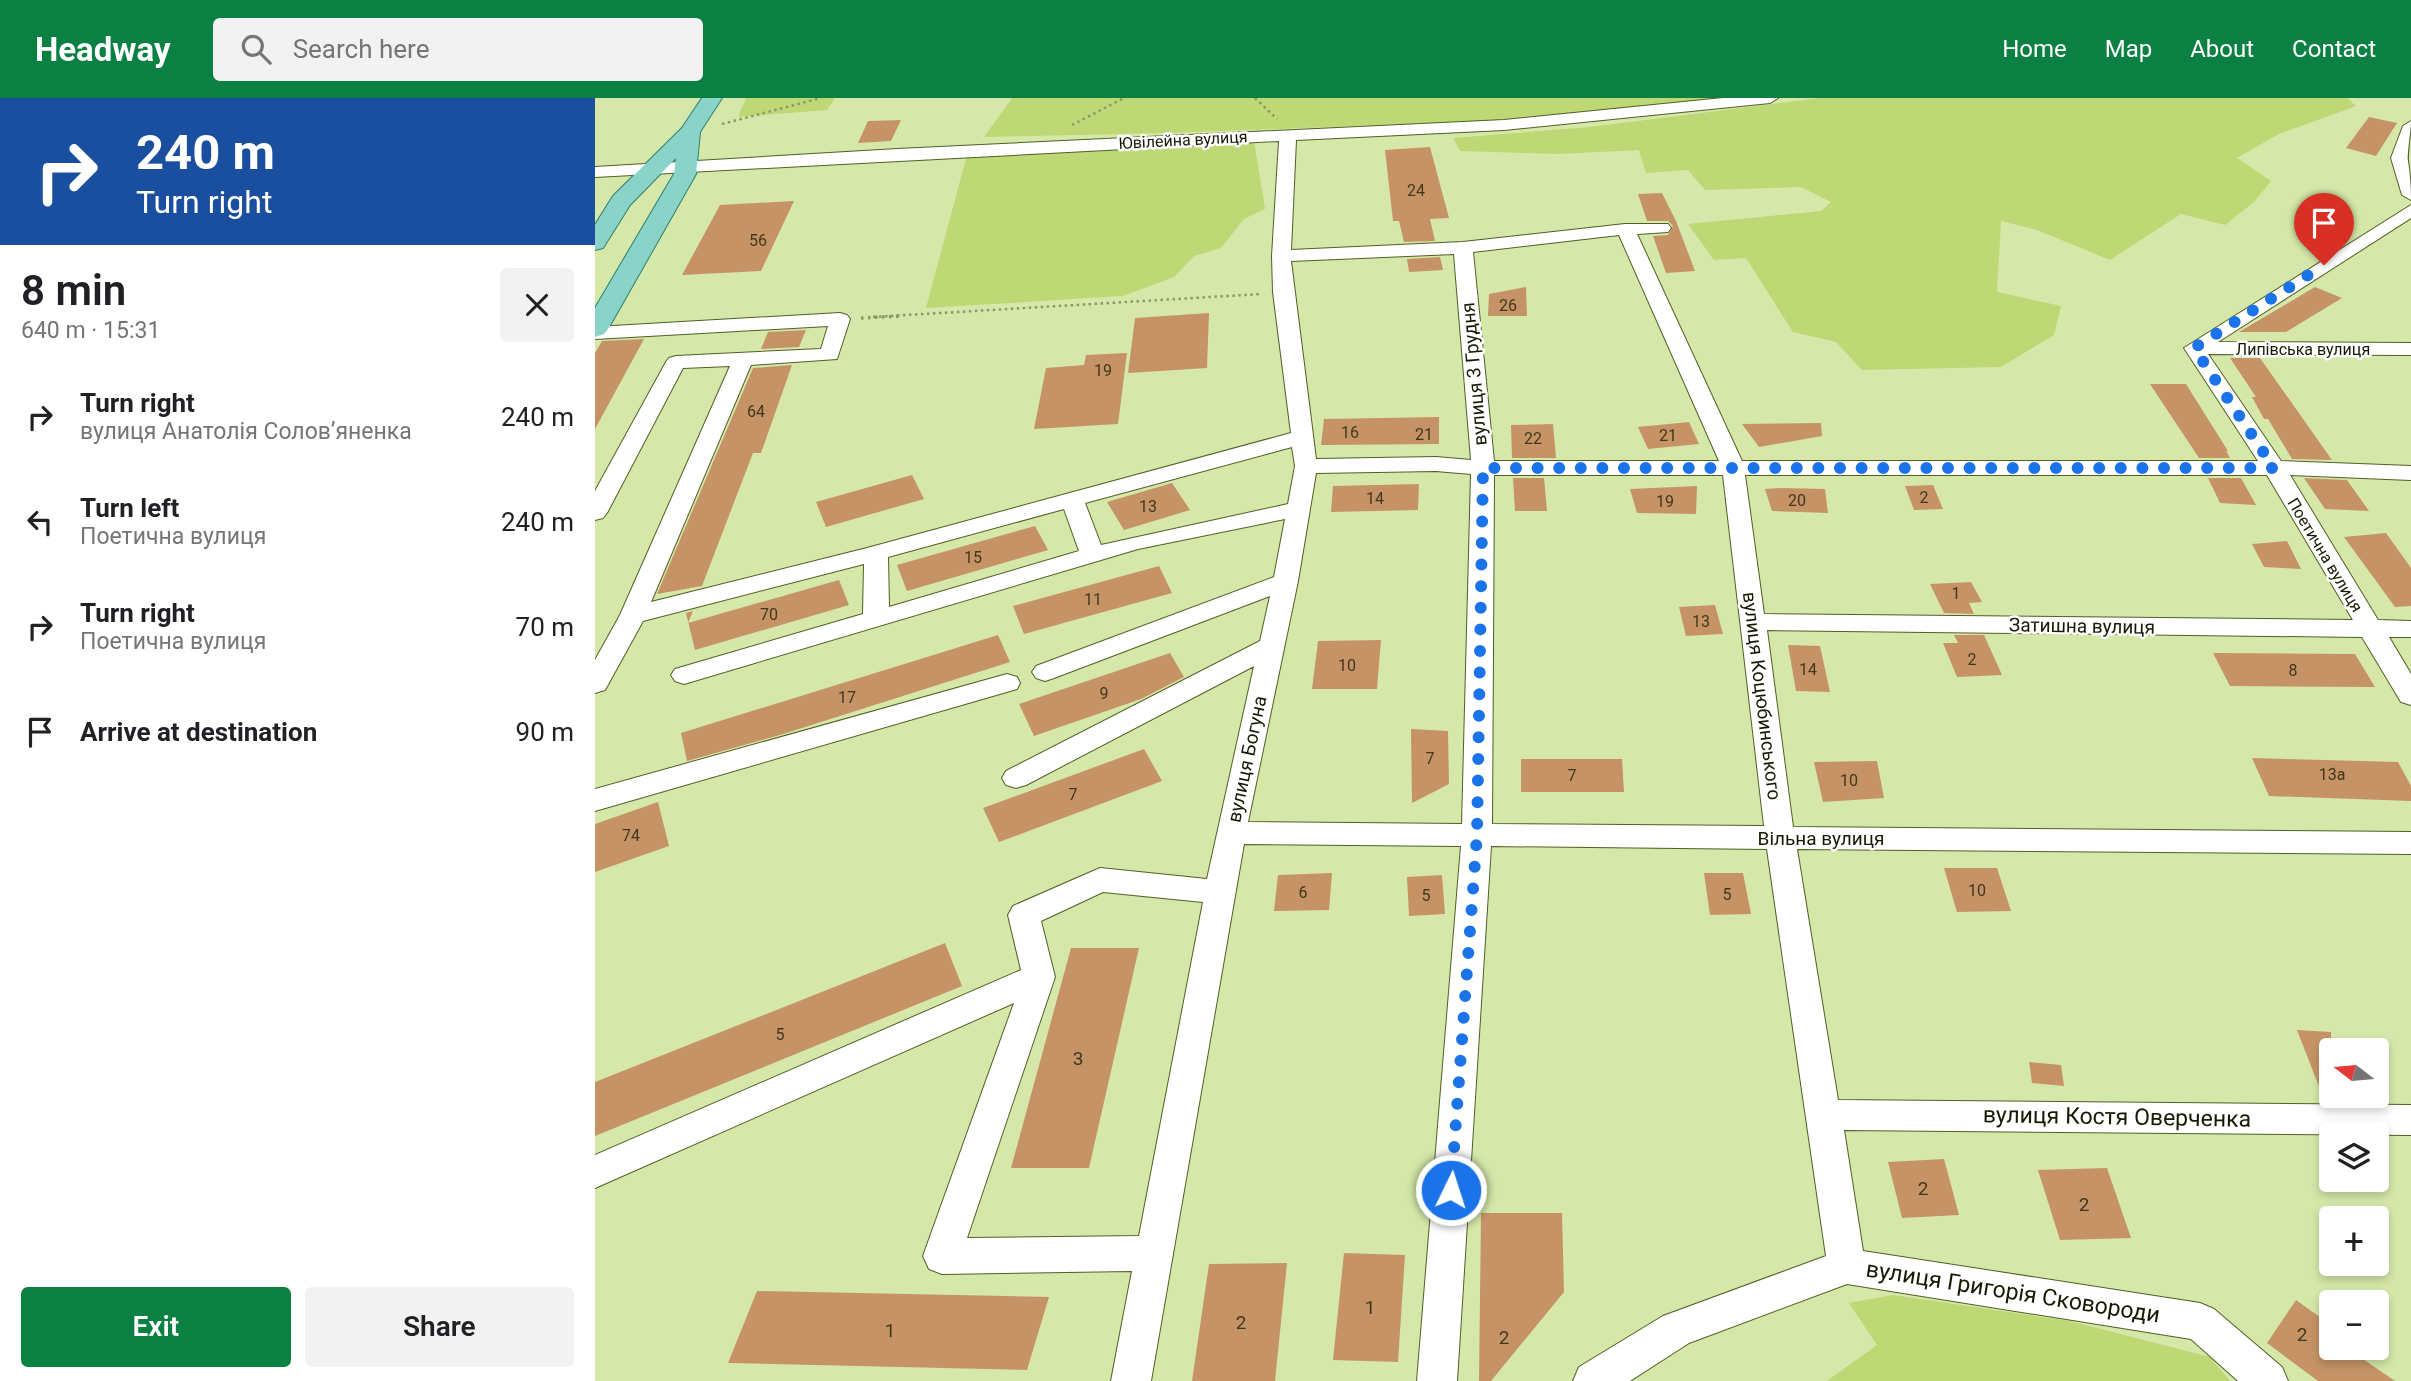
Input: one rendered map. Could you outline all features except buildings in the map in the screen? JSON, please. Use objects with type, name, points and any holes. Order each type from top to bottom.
[{"type":"main road","points":[[595,243],[621,201],[690,132],[712,98]]},
{"type":"main road","points":[[595,331],[685,174],[690,132]]},
{"type":"street","name":"Ювілейна вулиця","points":[[595,172],[687,165],[1504,125],[1770,98]]},
{"type":"street","points":[[2411,126],[2399,158],[2411,195]]},
{"type":"street","name":"вулиця Богуна","points":[[1131,1381],[1231,833],[1286,581],[1306,466],[1283,292],[1281,256],[1288,135]]},
{"type":"street","points":[[2194,348],[2411,210]]},
{"type":"street","points":[[1281,256],[1463,248],[1625,229],[1662,228]]},
{"type":"street","name":"вулиця Коцюбинського","points":[[1625,229],[1733,467],[1780,838],[1847,1266]]},
{"type":"street","name":"вулиця 3 Грудня","points":[[1437,1381],[1477,835],[1483,468],[1463,248]]},
{"type":"street","points":[[595,331],[840,319],[830,355],[676,362]]},
{"type":"street","points":[[595,513],[676,362],[663,329]]},
{"type":"street","name":"Липівська вулиця","points":[[2194,348],[2411,349]]},
{"type":"street","name":"Поетична вулиця","points":[[2194,348],[2274,468],[2411,696]]},
{"type":"street","points":[[595,684],[632,615],[743,359]]},
{"type":"street","points":[[632,615],[876,553],[1302,437]]},
{"type":"street","points":[[1306,466],[1436,464],[1483,468],[2274,468],[2411,472]]},
{"type":"street","points":[[1072,499],[1093,555]]},
{"type":"street","points":[[684,675],[1134,543],[1300,509]]},
{"type":"street","points":[[876,553],[876,618]]},
{"type":"street","points":[[1045,672],[1286,581]]},
{"type":"street","name":"Затишна вулиця","points":[[1753,622],[2411,629]]},
{"type":"street","points":[[1016,778],[1271,646]]},
{"type":"street","points":[[595,800],[1007,683]]},
{"type":"street","name":"Вільна вулиця","points":[[1231,833],[2411,843]]},
{"type":"street","points":[[1154,1253],[942,1256],[1039,977],[1024,915],[1100,880],[1220,892]]},
{"type":"street","points":[[595,1172],[1039,977]]},
{"type":"street","name":"вулиця Костя Оверченка","points":[[1823,1115],[2411,1121]]},
{"type":"street","name":"вулиця Григорія Сковороди","points":[[1593,1381],[1677,1329],[1847,1266],[2200,1322],[2269,1381]]},
{"type":"path","points":[[690,132],[821,98]]},
{"type":"path","points":[[1028,148],[1124,98]]},
{"type":"path","points":[[840,319],[1283,292]]},
{"type":"green space","points":[[746,98],[835,98],[827,110],[738,117]]},
{"type":"green space","points":[[1012,98],[1744,98],[1506,120],[984,137]]},
{"type":"green space","points":[[1820,98],[2347,98],[2356,106],[2279,134],[2237,158],[2271,181],[2254,202],[2225,225],[2181,214],[2110,260],[2037,230],[2001,221],[1997,292],[2061,306],[2054,335],[2001,367],[1862,370],[1836,342],[1793,332],[1746,258],[1714,260],[1688,224],[1821,211],[1831,202],[1801,187],[1705,190],[1688,170],[1646,173],[1639,150],[1558,154],[1460,151],[1453,138],[1590,127]]},
{"type":"green space","points":[[1254,141],[1265,209],[1244,219],[1221,248],[1194,256],[1174,277],[1123,296],[926,308],[967,155]]},
{"type":"green space","points":[[1893,1295],[2070,1321],[2210,1357],[2230,1381],[1827,1381],[1877,1345],[1849,1303]]},
{"type":"route","points":[[1451,1190],[1477,835],[1483,468],[2274,468],[2194,348],[2324,265]]}]
